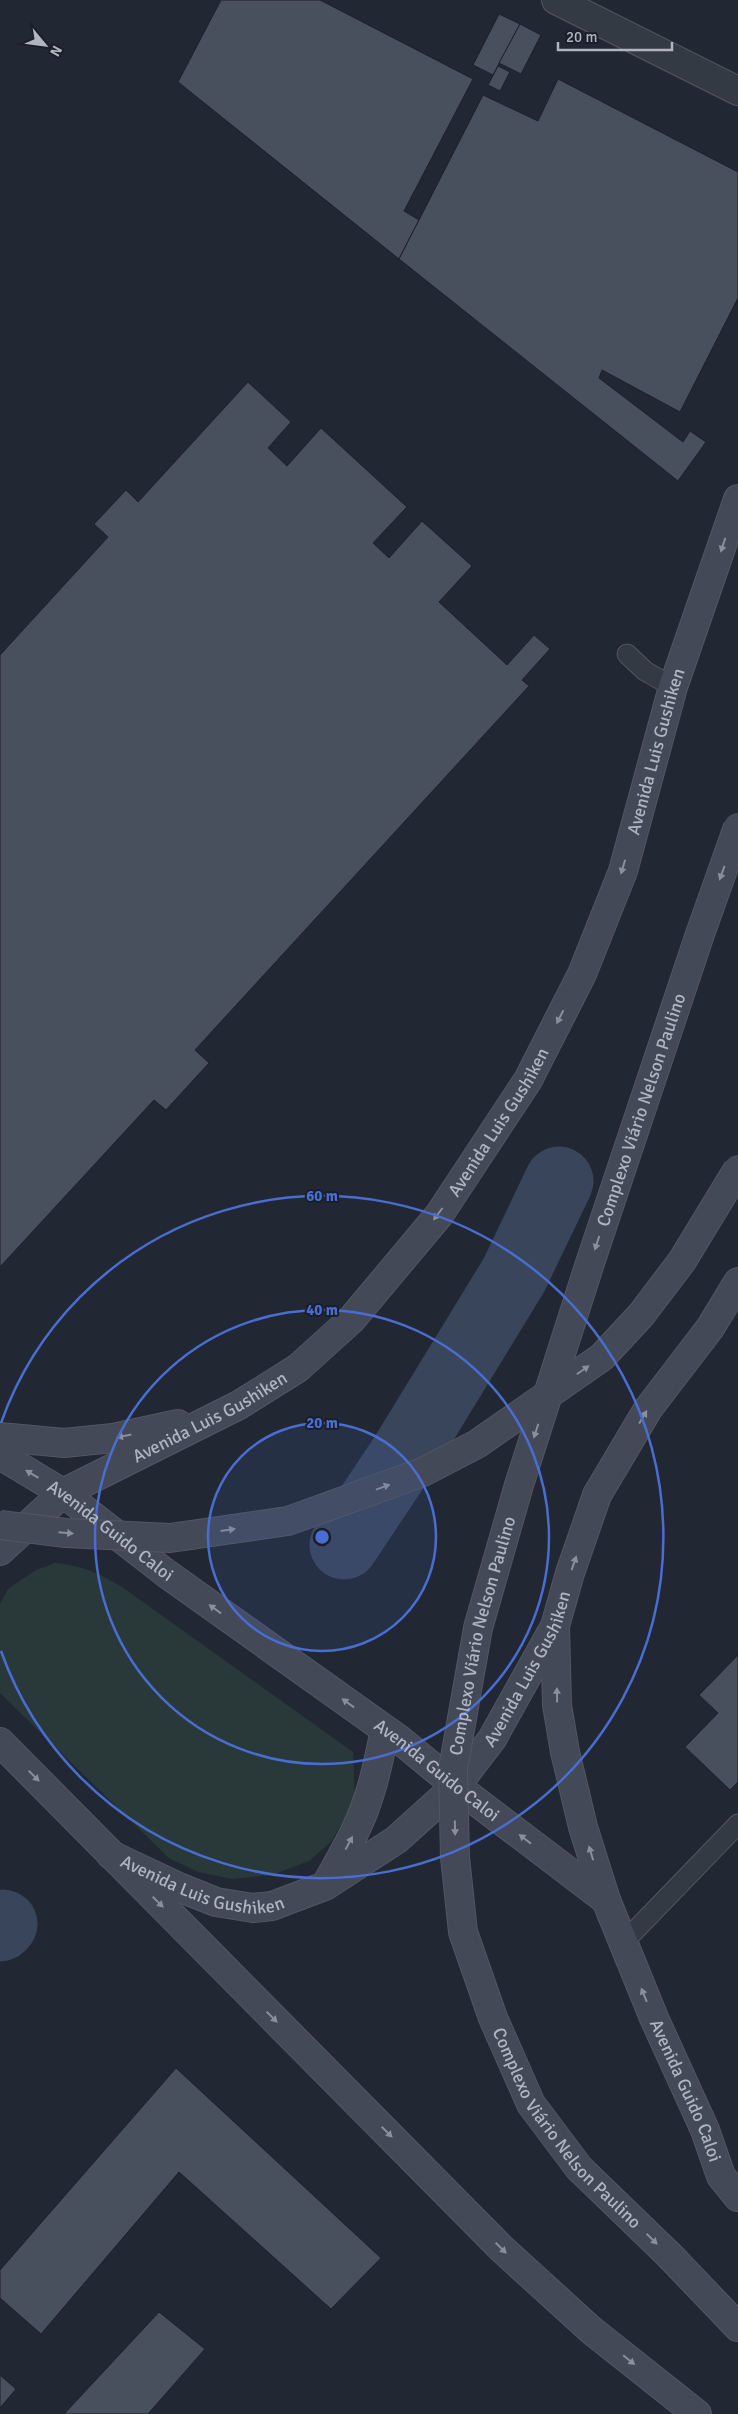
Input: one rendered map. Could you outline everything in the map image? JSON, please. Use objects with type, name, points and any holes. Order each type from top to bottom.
[{"type":"main road","name":"Avenida Luis Gushiken","points":[[0,1550],[64,1493],[239,1405],[298,1368],[351,1320],[439,1214],[528,1080],[582,974],[623,871],[673,688],[738,498]]},
{"type":"main road","name":"Complexo Viário Nelson Paulino","points":[[738,827],[699,937],[519,1484],[478,1628],[454,1769],[455,1857],[463,1932],[493,2018],[531,2104],[579,2168],[669,2254],[738,2327]]},
{"type":"main road","points":[[0,1525],[66,1533],[170,1538],[288,1521],[423,1472],[477,1444],[602,1357],[640,1315],[682,1261],[738,1169]]},
{"type":"main road","name":"Avenida Luis Gushiken","points":[[111,1855],[181,1888],[216,1902],[237,1907],[272,1906],[326,1886],[396,1840],[456,1786],[492,1739],[555,1626],[570,1573],[597,1494],[648,1409],[710,1328],[738,1282]]},
{"type":"main road","points":[[0,1437],[64,1443],[113,1438],[158,1430],[239,1405]]},
{"type":"main road","name":"Avenida Guido Caloi","points":[[0,1455],[64,1493],[167,1574],[385,1730],[606,1900],[654,2018],[705,2130],[732,2183]]},
{"type":"main road","points":[[555,1626],[557,1705],[565,1752],[583,1827],[606,1900]]},
{"type":"main road","points":[[326,1886],[356,1830],[378,1767],[385,1730]]},
{"type":"main road","points":[[0,1742],[501,2248],[591,2330],[697,2414]]},
{"type":"street","points":[[556,0],[738,91]]},
{"type":"lane","points":[[627,654],[644,671],[673,688]]},
{"type":"lane","points":[[623,1943],[738,1824]]},
{"type":"shaded area","points":[[55,1563],[90,1570],[122,1587],[353,1752],[355,1800],[331,1842],[309,1861],[272,1875],[232,1879],[198,1872],[169,1858],[0,1693],[0,1604],[8,1589],[36,1570]]},
{"type":"building","points":[[221,0],[320,0],[473,79],[404,211],[419,220],[399,259],[178,82]]},
{"type":"building","points":[[499,14],[520,24],[493,75],[473,65]]},
{"type":"building","points":[[520,24],[541,35],[521,74],[499,63]]},
{"type":"building","points":[[498,66],[510,72],[500,91],[488,85]]},
{"type":"building","points":[[558,79],[738,172],[738,298],[680,412],[602,370],[599,378],[683,442],[690,431],[706,442],[678,481],[399,259],[483,95],[538,121]]},
{"type":"building","points":[[248,382],[291,422],[268,448],[287,466],[321,428],[407,507],[373,543],[389,558],[422,521],[472,566],[439,602],[507,665],[534,635],[550,649],[522,680],[529,686],[195,1050],[209,1063],[166,1110],[154,1100],[0,1267],[0,655],[108,537],[94,524],[126,490],[138,502]]},
{"type":"building","points":[[738,1655],[738,1782],[730,1790],[685,1747],[718,1713],[699,1695]]},
{"type":"building","points":[[176,2068],[381,2258],[331,2309],[179,2172],[41,2334],[0,2298],[0,2270]]},
{"type":"building","points":[[159,2312],[205,2349],[148,2414],[64,2414]]},
{"type":"building","points":[[0,2375],[16,2389],[0,2408]]},
{"type":"waterway","points":[[344,1545],[404,1455],[514,1275],[559,1181]]},
{"type":"waterway","points":[[0,1927],[3,1924]]}]
